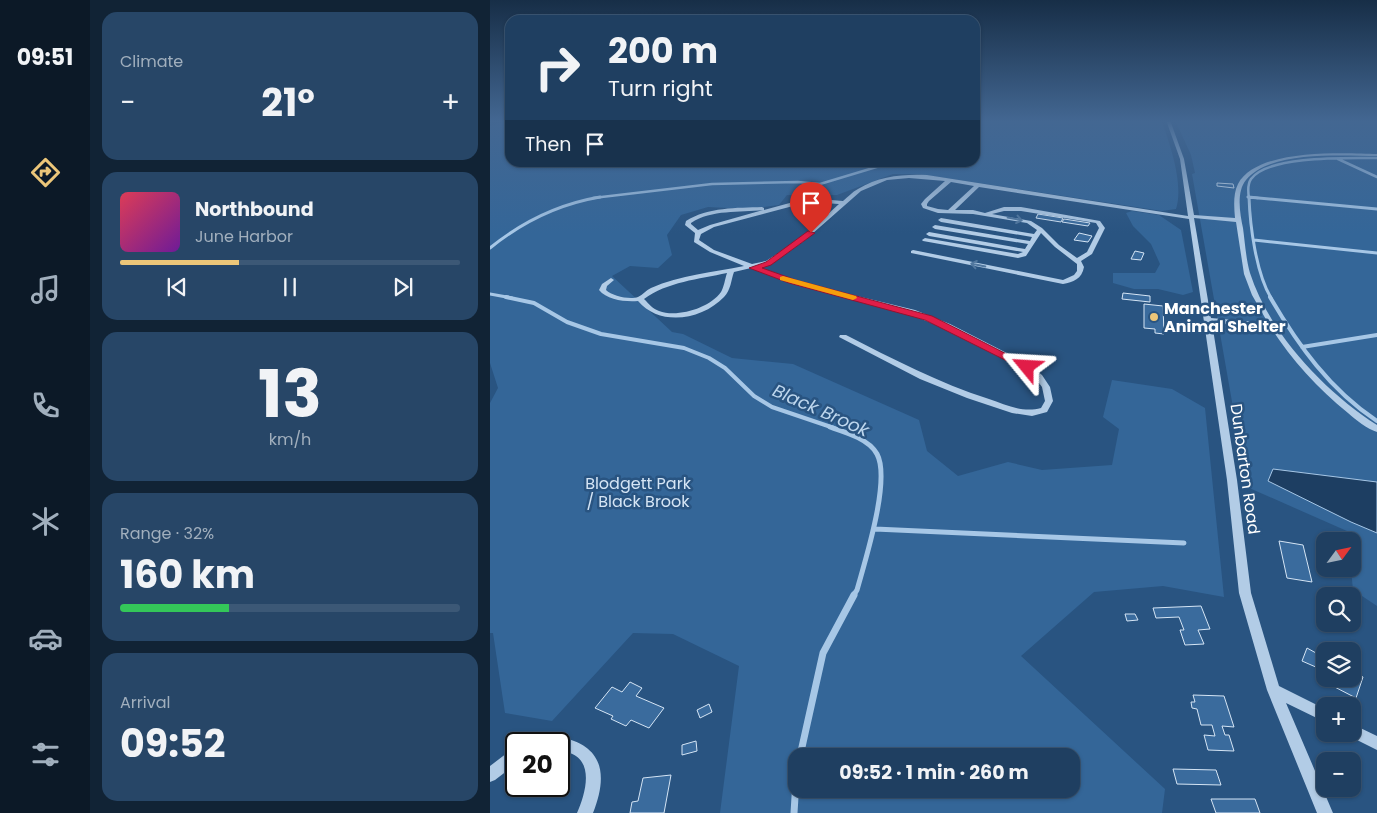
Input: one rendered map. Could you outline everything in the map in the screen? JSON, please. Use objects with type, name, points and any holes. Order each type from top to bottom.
[{"type":"street","name":"Dunbarton Road","points":[[1182,158],[1231,470],[1245,593],[1274,690],[1325,813]]},
{"type":"street","points":[[1292,158],[1272,161],[1256,168],[1243,180],[1238,198],[1238,220],[1248,274],[1265,312],[1305,369],[1333,396],[1377,429]]},
{"type":"street","points":[[610,280],[604,285],[602,290],[606,294],[628,300],[640,299],[652,290],[700,275],[753,268],[768,264],[820,226],[859,190],[886,180],[915,176],[1191,217],[1238,220]]},
{"type":"street","points":[[913,252],[1063,282],[1077,277],[1081,272],[1082,268],[1077,260],[1058,246],[1040,228],[1029,222],[985,214],[931,210],[925,207],[924,204],[949,181]]},
{"type":"street","points":[[913,252],[941,220],[977,186]]},
{"type":"street","points":[[842,204],[808,200],[712,226],[698,233],[696,241],[702,246],[753,268],[800,284],[912,312],[947,326],[1027,367],[1039,377],[1046,387],[1049,401],[1044,410],[1032,413],[1012,410],[932,380],[843,337]]},
{"type":"street","points":[[698,233],[688,225],[688,222],[697,217],[728,211],[777,208]]},
{"type":"street","points":[[985,214],[1004,209],[1021,209],[1098,222],[1102,228],[1090,253],[1077,260]]},
{"type":"street","points":[[941,220],[1036,236]]},
{"type":"street","points":[[935,227],[1032,243]]},
{"type":"street","points":[[927,237],[1018,256],[1024,255],[1040,228]]},
{"type":"street","points":[[640,299],[644,306],[656,313],[669,316],[695,312],[721,296],[732,270]]},
{"type":"street","points":[[1208,320],[1274,326]]},
{"type":"street","points":[[1274,690],[1316,711]]},
{"type":"street","points":[[1361,735],[1377,743]]},
{"type":"street","points":[[570,746],[583,752],[593,768],[594,791],[585,813]]},
{"type":"street","points":[[490,775],[505,763]]},
{"type":"green space","name":"Blodgett Park / Black Brook","points":[[490,158],[505,158],[505,167],[980,167],[980,158],[1173,158],[1178,188],[1176,209],[1162,211],[919,174],[893,174],[837,195],[787,195],[779,205],[747,209],[708,207],[681,215],[667,235],[672,255],[658,268],[630,266],[612,276],[672,332],[683,334],[732,358],[793,364],[919,420],[927,451],[958,476],[1008,462],[1042,470],[1112,465],[1119,429],[1103,417],[1112,380],[1172,389],[1205,408],[1224,597],[1163,586],[1094,592],[1021,656],[1165,789],[1162,813],[720,813],[739,666],[673,634],[633,633],[552,721],[505,713],[493,633],[490,633],[490,403],[498,388],[490,363]]},
{"type":"green space","points":[[1192,158],[1377,158],[1377,606],[1361,595],[1361,587],[1353,587],[1352,578],[1361,578],[1361,532],[1347,532],[1247,487],[1192,174],[1195,173]]},
{"type":"green space","points":[[1132,211],[1159,215],[1181,230],[1193,292],[1183,295],[1158,289],[1134,289],[1113,283],[1113,273],[1155,273],[1160,264],[1151,244],[1133,226],[1126,213]]},
{"type":"shaded area","points":[[1273,469],[1377,482],[1377,533],[1268,481]]},
{"type":"building","points":[[1217,183],[1233,184],[1234,188],[1217,186]]},
{"type":"building","points":[[1038,214],[1063,218],[1061,222],[1036,218]]},
{"type":"building","points":[[1064,219],[1090,223],[1088,226],[1062,222]]},
{"type":"building","points":[[1079,233],[1092,236],[1088,242],[1074,240]]},
{"type":"building","points":[[1135,251],[1144,253],[1141,260],[1131,259]]},
{"type":"building","points":[[1123,293],[1150,296],[1150,302],[1122,299]]},
{"type":"building","name":"Manchester Animal Shelter","points":[[1144,304],[1163,306],[1164,334],[1155,333],[1155,329],[1144,328]]},
{"type":"building","points":[[1279,541],[1303,545],[1312,582],[1287,578]]},
{"type":"building","points":[[1201,606],[1210,629],[1198,630],[1204,644],[1185,645],[1180,630],[1184,630],[1179,617],[1156,618],[1153,608]]},
{"type":"building","points":[[1125,614],[1135,614],[1138,620],[1127,621]]},
{"type":"building","points":[[1307,648],[1316,653],[1316,667],[1302,661]]},
{"type":"building","points":[[630,682],[642,688],[636,696],[664,708],[649,728],[631,720],[626,726],[611,719],[613,716],[595,708],[612,687],[622,692]]},
{"type":"building","points":[[1335,687],[1360,687],[1356,697]]},
{"type":"building","points":[[1193,695],[1224,696],[1234,727],[1222,726],[1225,735],[1229,735],[1234,751],[1208,750],[1204,735],[1215,736],[1212,725],[1201,725],[1197,709],[1192,708],[1191,702],[1195,702]]},
{"type":"building","points":[[709,704],[712,712],[700,718],[697,710]]},
{"type":"building","points":[[696,741],[697,751],[682,755],[682,745]]},
{"type":"building","points":[[1173,769],[1216,770],[1221,785],[1177,784]]},
{"type":"building","points":[[671,775],[664,813],[630,813],[632,802],[638,801],[643,778]]},
{"type":"building","points":[[1211,799],[1255,799],[1260,813],[1216,813]]},
{"type":"waterway","points":[[1249,197],[1248,186],[1251,179],[1260,171],[1274,166],[1291,162],[1329,158],[1377,158]]},
{"type":"waterway","points":[[1338,159],[1377,177]]},
{"type":"waterway","name":"Black Brook","points":[[598,197],[712,184],[798,182],[820,184],[876,167]]},
{"type":"waterway","name":"Black Brook","points":[[490,248],[515,230],[542,215],[570,204],[598,197]]},
{"type":"waterway","name":"Black Brook","points":[[593,198],[598,197]]},
{"type":"waterway","points":[[1249,197],[1377,209]]},
{"type":"waterway","points":[[1249,197],[1258,198]]},
{"type":"waterway","points":[[1249,197],[1252,235],[1258,263],[1261,276],[1271,298]]},
{"type":"waterway","points":[[1254,240],[1377,253]]},
{"type":"waterway","name":"Black Brook","points":[[490,294],[512,298]]},
{"type":"waterway","name":"Black Brook","points":[[506,297],[534,303],[567,322],[601,334],[684,348],[709,358],[725,368],[754,396],[772,407],[834,428]]},
{"type":"waterway","points":[[1270,297],[1303,347]]},
{"type":"waterway","points":[[1303,347],[1377,335]]},
{"type":"waterway","points":[[1303,347],[1316,365],[1344,395],[1377,421]]},
{"type":"waterway","name":"Black Brook","points":[[830,427],[863,440],[877,454],[880,466],[879,501],[871,541],[857,590],[853,596]]},
{"type":"waterway","points":[[875,529],[1184,543]]},
{"type":"waterway","name":"Black Brook","points":[[802,748],[823,653],[854,595]]},
{"type":"waterway","name":"Black Brook","points":[[794,813],[795,798]]},
{"type":"slow traffic","points":[[783,278],[853,298]]},
{"type":"place","name":"Manchester Animal Shelter","points":[[1154,317]]},
{"type":"route","points":[[811,233],[768,264],[753,268],[792,282],[912,312],[947,326],[1027,367]]}]
